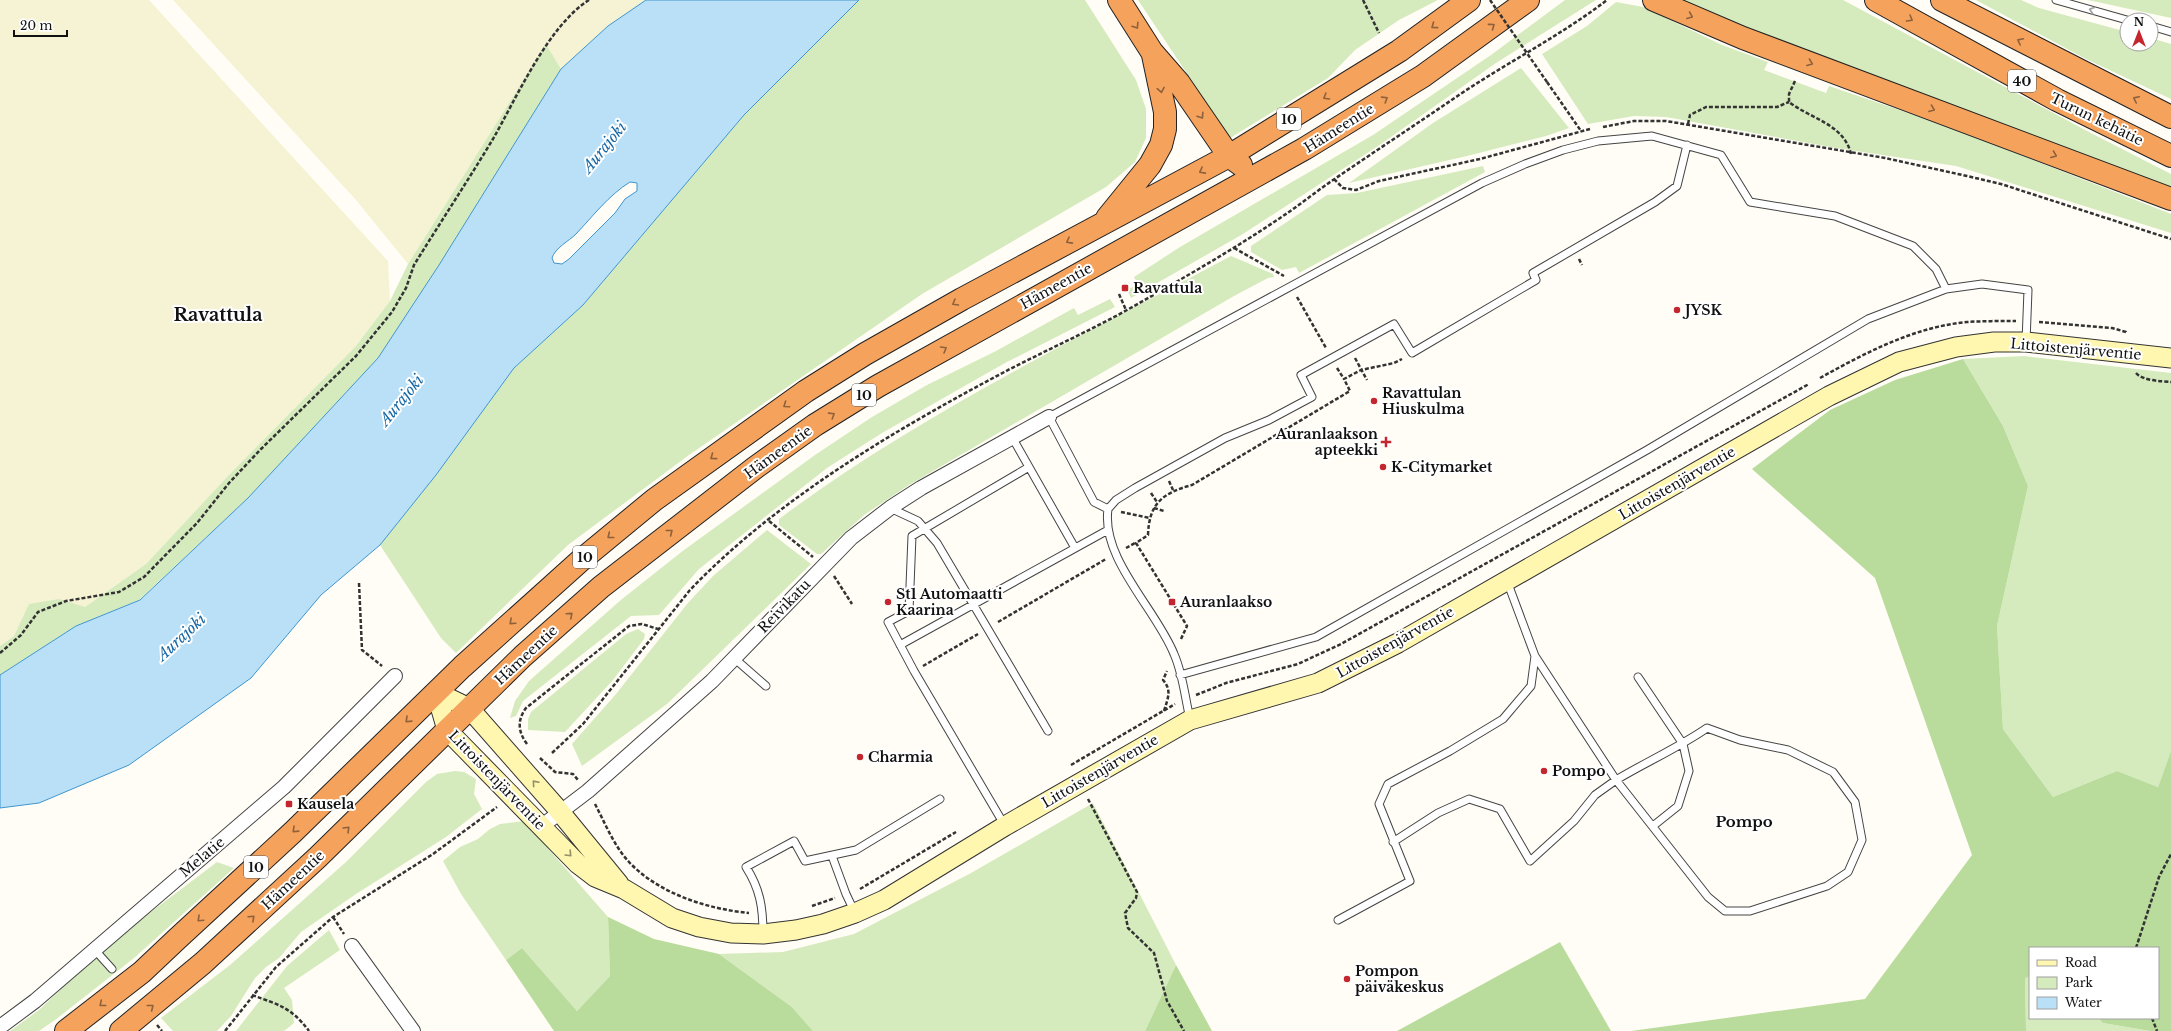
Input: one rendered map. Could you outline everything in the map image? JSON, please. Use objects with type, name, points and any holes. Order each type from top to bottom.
[{"type":"highway","points":[[1119,0],[1152,52],[1179,83],[1229,156],[1244,168],[1260,174]]},
{"type":"highway","name":"10","points":[[66,1031],[142,972],[293,832],[436,692],[580,561],[654,500],[787,404],[865,354],[962,299],[1229,156],[1399,51],[1469,0]]},
{"type":"highway","name":"Hämeentie","points":[[121,1031],[203,963],[318,857],[523,656],[601,587],[756,466],[815,425],[962,338],[1260,174],[1423,76],[1528,0]]},
{"type":"highway","points":[[1654,0],[1743,38],[2171,199]]},
{"type":"highway","name":"Turun kehätie","points":[[1876,0],[2057,100],[2171,156]]},
{"type":"highway","name":"40","points":[[1942,0],[2171,117]]},
{"type":"highway","points":[[1104,223],[1150,165],[1162,145],[1165,129],[1165,112],[1152,52]]},
{"type":"street","name":"Littoistenjärventie","points":[[436,692],[447,730],[578,864],[595,877],[624,889],[672,918],[699,927],[731,933],[763,934],[823,924],[855,913],[884,900],[1005,826],[1190,720],[1318,683],[1398,643],[1506,579],[1829,396],[1899,362],[1956,347],[1994,342],[2026,342],[2171,358]]},
{"type":"street","name":"Reivikatu","points":[[542,826],[560,813],[649,739],[734,658],[851,538],[890,508],[921,488],[1049,417]]},
{"type":"street","name":"Melatie","points":[[0,1027],[35,1001],[284,787],[395,676]]},
{"type":"street","name":"Littoistenjärventie","points":[[436,692],[469,708],[624,889]]},
{"type":"street","points":[[352,946],[413,1031]]},
{"type":"lane","points":[[2056,0],[2119,18]]},
{"type":"lane","points":[[2159,28],[2171,32]]},
{"type":"lane","points":[[1108,509],[1094,502],[1049,417],[1482,182],[1563,150],[1598,141],[1652,136],[1721,155],[1750,202],[1835,216],[1913,246],[1936,269],[1946,289]]},
{"type":"lane","points":[[1190,720],[1174,654],[1116,554],[1108,530],[1108,509],[1116,500],[1135,488],[1225,438],[1269,420],[1312,397],[1301,375],[1394,324],[1412,353],[1536,280],[1532,273],[1655,202],[1677,186],[1687,145]]},
{"type":"lane","points":[[1180,675],[1316,637],[1647,450],[1868,319],[1946,289],[1982,284],[2028,290],[2026,342]]},
{"type":"lane","points":[[1012,437],[1075,548]]},
{"type":"lane","points":[[1005,826],[914,671],[888,622],[909,611],[912,536],[1029,467]]},
{"type":"lane","points":[[890,508],[918,520],[937,543],[1048,731]]},
{"type":"lane","points":[[900,644],[1108,530]]},
{"type":"lane","points":[[1393,842],[1438,813],[1469,799],[1500,809],[1530,861],[1574,821],[1595,795],[1616,780],[1653,758],[1683,744],[1707,728],[1740,740],[1788,750],[1833,772],[1855,802],[1862,840],[1848,872],[1827,886],[1750,911],[1725,911],[1708,897],[1616,780],[1535,656],[1506,579]]},
{"type":"lane","points":[[1338,920],[1410,881],[1393,842],[1379,804],[1388,784],[1450,751],[1503,719],[1531,686],[1535,656]]},
{"type":"lane","points":[[734,658],[766,686]]},
{"type":"lane","points":[[1638,678],[1683,744],[1689,771],[1678,806],[1653,826]]},
{"type":"lane","points":[[763,934],[763,914],[756,883],[746,866],[794,841],[805,862],[856,850],[940,799]]},
{"type":"lane","points":[[832,856],[846,894],[855,913]]},
{"type":"lane","points":[[94,949],[112,969]]},
{"type":"path","points":[[0,653],[21,635],[38,612],[66,601],[119,592],[144,577],[197,524],[229,483],[261,449],[356,356],[392,312],[406,288],[414,265],[489,145],[541,52],[578,7],[589,0]]},
{"type":"path","points":[[1363,0],[1379,33]]},
{"type":"path","points":[[1490,0],[1580,130]]},
{"type":"path","points":[[552,753],[583,724],[658,629],[690,590],[709,570],[769,520],[822,480],[885,438],[1008,371],[1126,310],[1234,248],[1284,216],[1334,179],[1476,84],[1564,32],[1607,0]]},
{"type":"path","points":[[1789,102],[1789,94],[1795,81]]},
{"type":"path","points":[[1688,124],[1690,115],[1706,107],[1777,107],[1789,102]]},
{"type":"path","points":[[1789,102],[1802,112],[1830,124],[1849,143],[1851,154]]},
{"type":"path","points":[[1334,179],[1343,188],[1356,190],[1379,181],[1480,159],[1580,130],[1634,121],[1666,121],[1851,154],[1885,158],[2001,184],[2171,239]]},
{"type":"path","points":[[1119,294],[1126,310]]},
{"type":"path","points":[[1350,348],[1367,380]]},
{"type":"path","points":[[914,671],[1148,535],[1150,518],[1157,502],[1173,490],[1192,485],[1350,391],[1344,379],[1361,370],[1394,363],[1412,353]]},
{"type":"path","points":[[1150,492],[1157,502]]},
{"type":"path","points":[[1154,508],[1164,511]]},
{"type":"path","points":[[1125,512],[1150,518]]},
{"type":"path","points":[[1136,543],[1187,626],[1163,680],[1169,687],[1169,696],[1164,711]]},
{"type":"path","points":[[359,583],[362,650],[395,676]]},
{"type":"path","points":[[519,722],[526,708],[629,626],[642,624],[658,629]]},
{"type":"path","points":[[1072,764],[1075,771]]},
{"type":"path","points":[[1088,798],[1137,892],[1136,898],[1125,913],[1128,928],[1154,953],[1168,1001],[1184,1031]]},
{"type":"path","points":[[225,1031],[276,966],[333,917],[433,854],[500,804]]},
{"type":"path","points":[[2136,947],[2159,877],[2171,854]]},
{"type":"path","points":[[252,995],[287,1009],[295,1014],[309,1031]]},
{"type":"path","points":[[2152,1019],[2157,1031]]},
{"type":"shaded area","points":[[0,0],[149,0],[388,261],[390,301],[356,346],[227,477],[146,564],[85,607],[30,604],[14,636],[0,646]]},
{"type":"shaded area","points":[[173,0],[646,0],[608,26],[561,69],[546,44],[408,264],[356,200]]},
{"type":"green space","points":[[859,0],[1085,0],[1136,80],[1146,109],[1146,138],[1135,162],[1106,187],[922,294],[689,455],[568,545],[456,653],[441,638],[380,545],[436,475],[514,368],[583,305],[744,115]]},
{"type":"green space","points":[[1138,0],[1438,0],[1399,20],[1355,50],[1328,78],[1230,138]]},
{"type":"green space","points":[[1565,0],[1596,0],[1496,63],[1381,144],[1243,234],[1131,298],[1127,290],[1138,284],[1134,277],[1180,247],[1373,135],[1491,55]]},
{"type":"green space","points":[[1680,0],[1843,0],[2085,130],[2171,174],[2171,191],[1786,43]]},
{"type":"green space","points":[[1976,0],[2021,0],[2039,8],[2119,30],[2119,52],[2159,52],[2159,40],[2171,44],[2171,99],[2084,58]]},
{"type":"green space","points":[[2088,0],[2171,0],[2171,18],[2159,15],[2159,12],[2143,12]]},
{"type":"green space","points":[[1616,2],[1643,7],[1722,45],[1768,62],[1764,70],[1826,93],[1829,86],[1952,128],[2171,214],[2171,233],[1956,166],[1836,148],[1666,117],[1634,116],[1588,124],[1542,54],[1587,26]]},
{"type":"green space","points":[[546,44],[561,69],[439,265],[378,358],[248,498],[139,600],[76,626],[0,675],[0,646],[14,636],[29,604],[59,599],[85,607],[146,564],[227,477],[356,346],[390,301],[408,264]]},
{"type":"green space","points":[[1521,68],[1569,128],[1546,136],[1467,156],[1349,183],[1433,123]]},
{"type":"green space","points":[[1483,166],[1485,172],[1299,273],[1296,267],[1282,270],[1251,252],[1251,246],[1327,195],[1357,193]]},
{"type":"green space","points":[[1231,256],[1273,274],[1274,277],[1268,278],[1234,296],[909,485],[864,515],[821,554],[817,554],[779,525],[779,519],[832,481],[943,412],[1057,348]]},
{"type":"green space","points":[[1110,299],[1115,307],[1005,363],[882,433],[827,468],[699,569],[659,615],[631,616],[523,701],[516,716],[510,718],[515,701],[529,681],[622,599],[684,550],[815,455],[872,417],[927,385],[996,351],[1074,308],[1078,315]]},
{"type":"green space","points":[[2024,356],[2171,373],[2171,751],[2158,787],[2117,771],[2053,797],[2003,729],[1997,626],[2028,486],[2003,426],[1963,359]]},
{"type":"green space","points":[[1963,359],[2003,426],[2028,486],[1997,626],[2003,729],[2053,797],[2117,771],[2158,787],[2171,751],[2171,1031],[2150,1031],[2103,1023],[2099,1019],[2159,1019],[2159,947],[2029,947],[2029,977],[2025,978],[2026,1031],[1631,1031],[1865,999],[1972,855],[1875,578],[1752,469],[1830,410],[1895,380]]},
{"type":"green space","points":[[767,530],[811,564],[667,704],[582,766],[572,744],[616,694],[687,604],[713,576]]},
{"type":"green space","points":[[638,629],[645,634],[644,639],[613,680],[565,732],[528,730],[528,719],[531,712],[626,634]]},
{"type":"green space","points":[[455,771],[464,772],[476,779],[474,794],[482,809],[446,837],[356,894],[301,932],[279,958],[266,967],[255,978],[231,1016],[217,1031],[173,1031],[161,1018],[230,965],[346,862],[426,782],[437,774]]},
{"type":"green space","points":[[1093,803],[1176,965],[1145,1031],[813,1031],[792,1007],[719,954],[783,952],[854,934],[971,873]]},
{"type":"green space","points":[[524,821],[608,917],[610,976],[577,1011],[522,948],[506,960],[461,894],[443,861],[460,847],[478,839],[490,829],[500,824]]},
{"type":"green space","points":[[217,862],[234,868],[134,958],[39,1031],[10,1031],[39,1010],[106,946]]},
{"type":"green space","points":[[608,917],[654,939],[719,954],[792,1007],[813,1031],[554,1031],[506,960],[522,948],[577,1011],[610,976]]},
{"type":"green space","points":[[329,930],[340,950],[284,988],[292,1000],[294,1023],[284,1031],[236,1031],[287,966]]},
{"type":"green space","points":[[1560,942],[1611,1031],[1397,1031]]},
{"type":"green space","points":[[1176,965],[1212,1031],[1145,1031]]},
{"type":"green space","points":[[2029,977],[2029,1019],[2099,1019],[2103,1023],[2150,1031],[2026,1031],[2025,978]]},
{"type":"water","name":"Aurajoki","points":[[646,0],[859,0],[744,115],[583,305],[514,368],[436,475],[380,545],[321,595],[251,678],[129,765],[39,803],[0,808],[0,675],[76,626],[140,600],[248,498],[378,358],[439,265],[561,69],[608,26]],"holes":[[[630,182],[637,183],[637,191],[625,199],[615,213],[569,259],[562,264],[554,263],[552,258],[556,251],[576,234],[608,199]]]},
{"type":"place","name":"Ravattula","points":[[1125,288]]},
{"type":"place","name":"JYSK","points":[[1677,310]]},
{"type":"place","name":"Ravattulan Hiuskulma","points":[[1374,401]]},
{"type":"place","name":"Auranlaakson apteekki","points":[[1386,442]]},
{"type":"place","name":"K-Citymarket","points":[[1383,467]]},
{"type":"place","name":"St1 Automaatti Kaarina","points":[[888,602]]},
{"type":"place","name":"Auranlaakso","points":[[1172,602]]},
{"type":"place","name":"Charmia","points":[[860,757]]},
{"type":"place","name":"Pompo","points":[[1544,771]]},
{"type":"place","name":"Kausela","points":[[289,804]]},
{"type":"place","name":"Pompon päiväkeskus","points":[[1347,979]]},
{"type":"district","name":"Ravattula","points":[[218,315]]},
{"type":"district","name":"Pompo","points":[[1744,821]]}]
